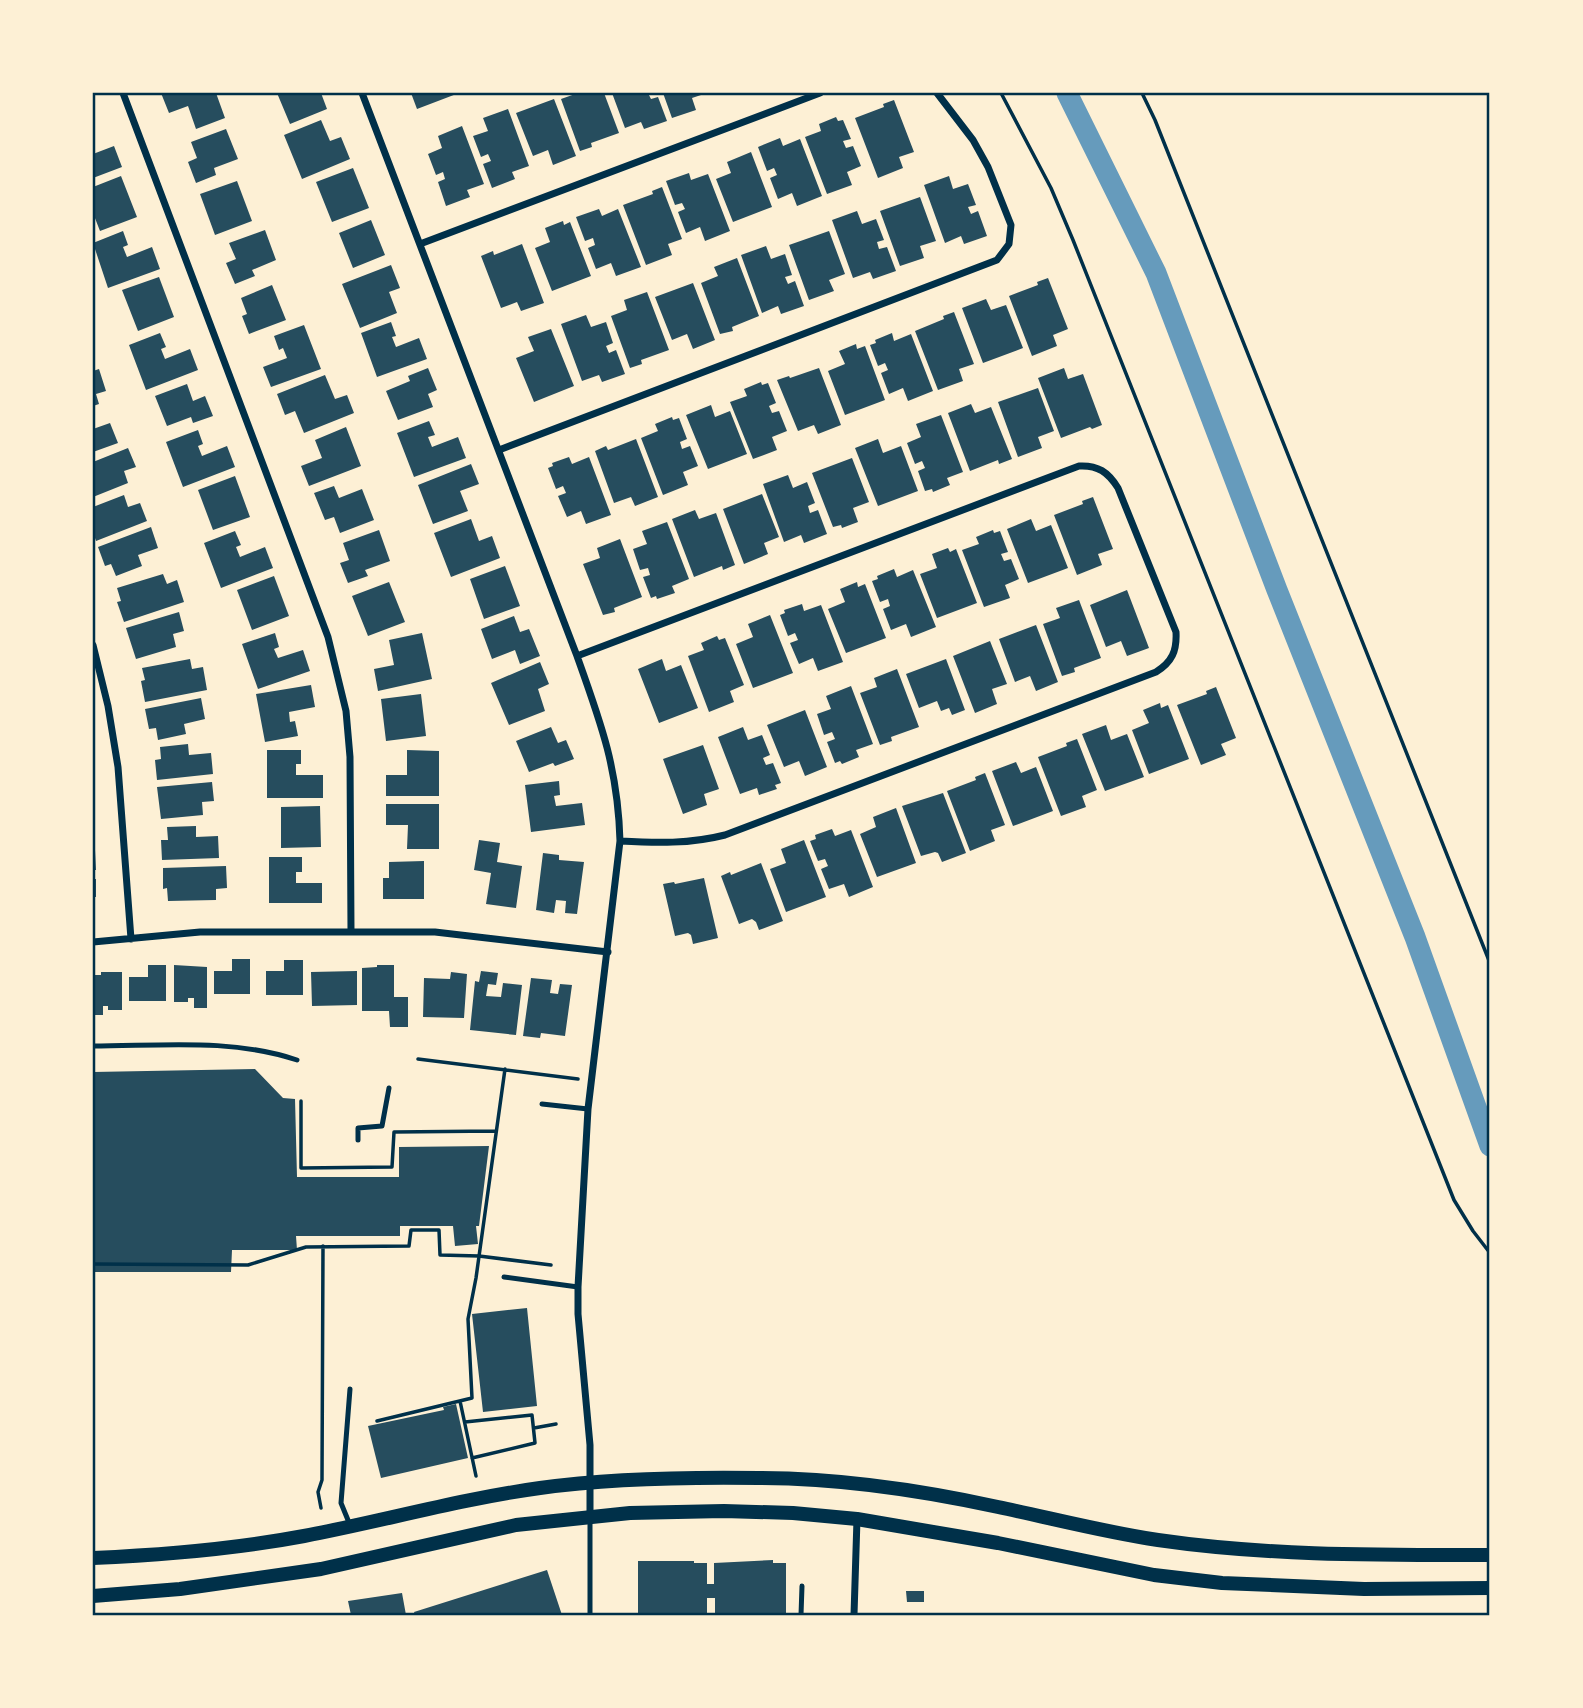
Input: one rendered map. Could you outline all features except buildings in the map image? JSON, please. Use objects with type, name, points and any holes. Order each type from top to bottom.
[{"type":"main road","points":[[93,1558],[177,1553],[257,1544],[542,1488],[628,1480],[762,1478],[858,1483],[985,1504],[1157,1540],[1294,1553],[1490,1555]]},
{"type":"main road","points":[[93,1597],[261,1579],[321,1569],[516,1525],[630,1513],[724,1511],[793,1513],[857,1519],[998,1543],[1154,1575],[1222,1583],[1352,1589],[1490,1588]]},
{"type":"street","points":[[123,93],[328,637],[339,674],[350,757],[351,931]]},
{"type":"street","points":[[362,93],[577,656],[605,732],[614,768],[620,841],[588,1109],[578,1287],[590,1445],[590,1518]]},
{"type":"street","points":[[420,244],[820,93]]},
{"type":"street","points":[[499,450],[997,260],[1009,244],[1011,225],[988,167],[973,140],[937,93]]},
{"type":"street","points":[[577,656],[1079,466],[1103,470],[1111,476],[1176,632],[1177,644],[1173,656],[1166,666],[1156,672],[738,831],[700,841],[668,844],[620,841]]},
{"type":"street","points":[[93,645],[108,706],[118,767],[131,939]]},
{"type":"street","points":[[93,942],[200,932],[435,932],[608,952]]},
{"type":"street","points":[[854,1615],[857,1519]]},
{"type":"lane","points":[[93,1046],[237,1046],[264,1050],[297,1060]]},
{"type":"lane","points":[[358,1140],[358,1128],[382,1126],[389,1088]]},
{"type":"lane","points":[[542,1104],[588,1109]]},
{"type":"lane","points":[[503,1277],[578,1287]]},
{"type":"lane","points":[[350,1390],[341,1503],[350,1525]]},
{"type":"lane","points":[[590,1518],[590,1615]]},
{"type":"lane","points":[[801,1615],[802,1586]]},
{"type":"path","points":[[1001,93],[1051,188],[1073,240],[1454,1200],[1490,1252]]},
{"type":"path","points":[[1142,93],[1490,963]]},
{"type":"path","points":[[418,1059],[578,1079]]},
{"type":"path","points":[[377,1421],[472,1398],[468,1320],[505,1069]]},
{"type":"path","points":[[301,1101],[301,1168],[392,1167],[394,1132],[496,1131]]},
{"type":"path","points":[[299,1112],[301,1129]]},
{"type":"path","points":[[93,1264],[248,1265],[306,1247],[409,1246],[411,1230],[439,1230],[440,1255],[479,1255],[551,1265]]},
{"type":"path","points":[[321,1508],[318,1492],[322,1480],[323,1246]]},
{"type":"path","points":[[460,1401],[476,1476]]},
{"type":"path","points":[[465,1422],[532,1415],[534,1443],[472,1458]]},
{"type":"path","points":[[533,1428],[556,1424]]},
{"type":"waterway","points":[[1067,93],[1156,273],[1277,590],[1415,937],[1490,1146]]}]
